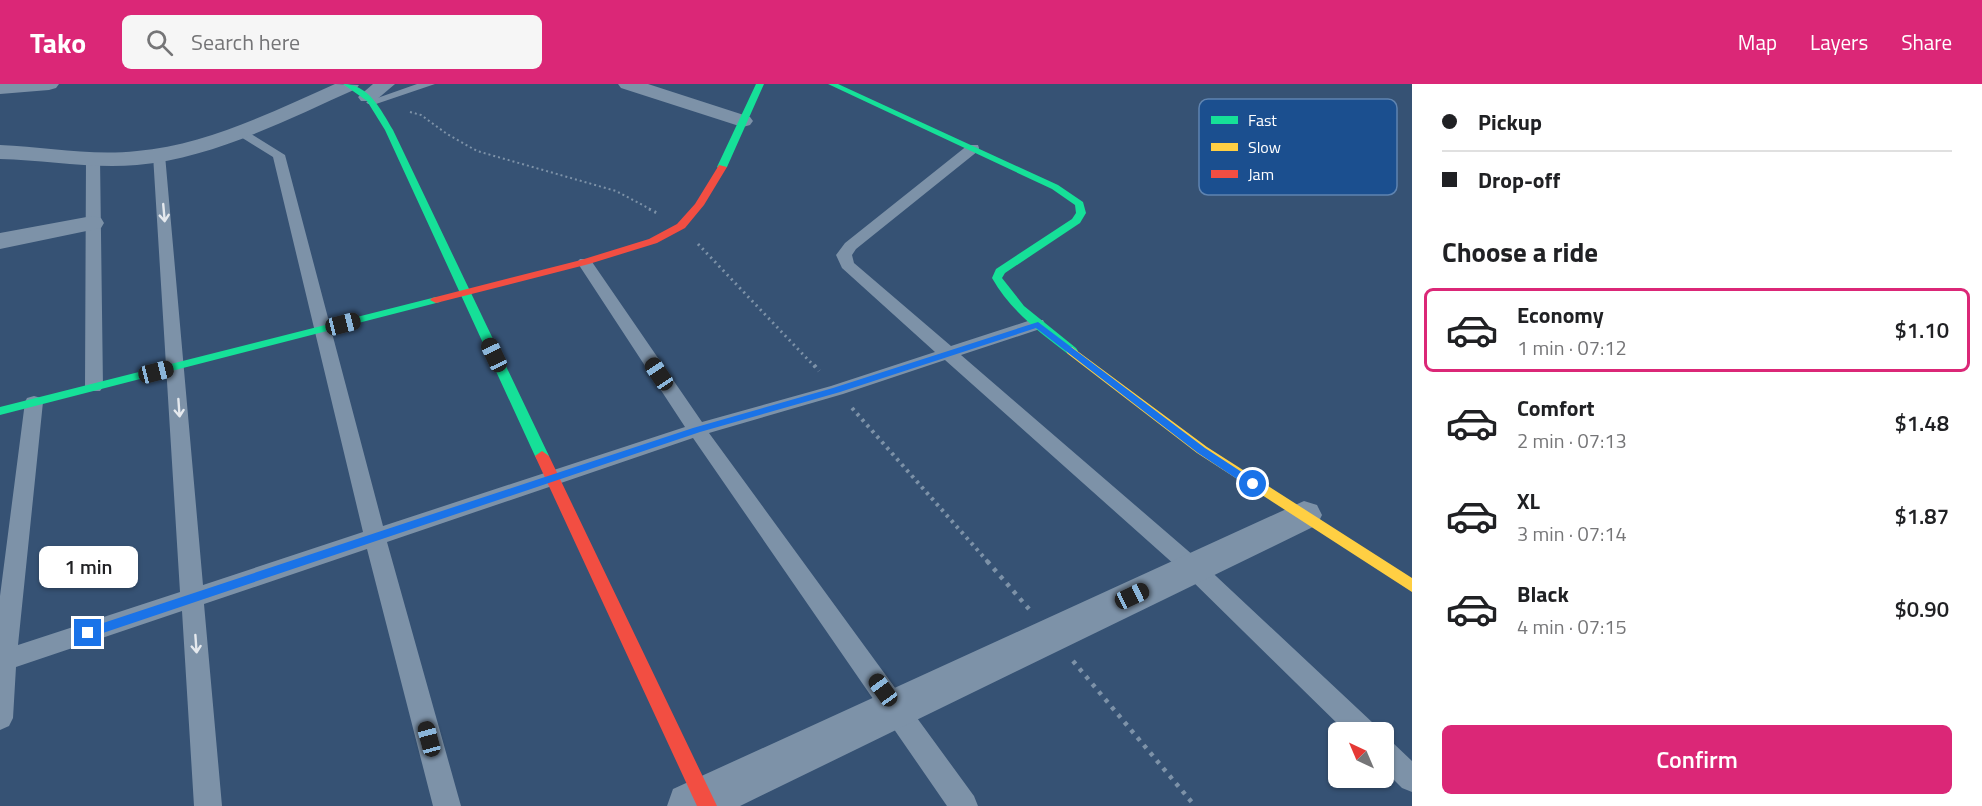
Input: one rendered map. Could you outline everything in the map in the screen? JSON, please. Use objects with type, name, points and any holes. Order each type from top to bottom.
[{"type":"street","points":[[0,88],[49,84]]},
{"type":"street","points":[[370,99],[385,84]]},
{"type":"street","points":[[628,84],[743,120]]},
{"type":"street","points":[[0,411],[585,262],[653,241],[681,226],[711,186],[730,152],[760,84]]},
{"type":"street","points":[[832,84],[1055,187],[1080,204],[1081,213],[1076,221],[999,271],[998,278],[1001,286],[1038,324],[1202,450],[1412,586]]},
{"type":"street","points":[[0,152],[63,154],[93,158],[138,158],[159,155],[240,131],[348,85],[370,99],[388,130],[552,478],[700,804],[1304,515]]},
{"type":"street","points":[[0,241],[92,223]]},
{"type":"lane","points":[[370,99],[429,84]]},
{"type":"lane","points":[[240,131],[279,155],[375,537],[447,806]]},
{"type":"lane","points":[[973,148],[850,246],[844,255],[847,266],[1193,568],[1354,722]]},
{"type":"lane","points":[[159,155],[177,366],[208,806]]},
{"type":"lane","points":[[93,158],[94,387]]},
{"type":"lane","points":[[585,262],[697,430],[897,708],[964,806]]},
{"type":"lane","points":[[2,661],[697,430],[837,390],[1038,324]]},
{"type":"lane","points":[[0,718],[2,661],[34,402]]},
{"type":"lane","points":[[1394,762],[1412,779]]},
{"type":"traffic: fast","points":[[347,84],[370,99],[389,130],[542,456]]},
{"type":"traffic: fast","points":[[722,167],[760,84]]},
{"type":"traffic: fast","points":[[832,84],[1055,187],[1080,204],[1081,213],[1076,221],[1000,271],[997,278],[1020,309],[1072,351]]},
{"type":"traffic: fast","points":[[0,411],[436,300]]},
{"type":"traffic: slow","points":[[1072,351],[1202,450],[1412,586]]},
{"type":"traffic: jam","points":[[436,300],[585,262],[653,241],[681,226],[699,205],[722,167]]},
{"type":"traffic: jam","points":[[542,456],[707,806]]},
{"type":"route","points":[[88,633],[697,430],[837,390],[1038,324],[1202,450],[1253,484]]}]
